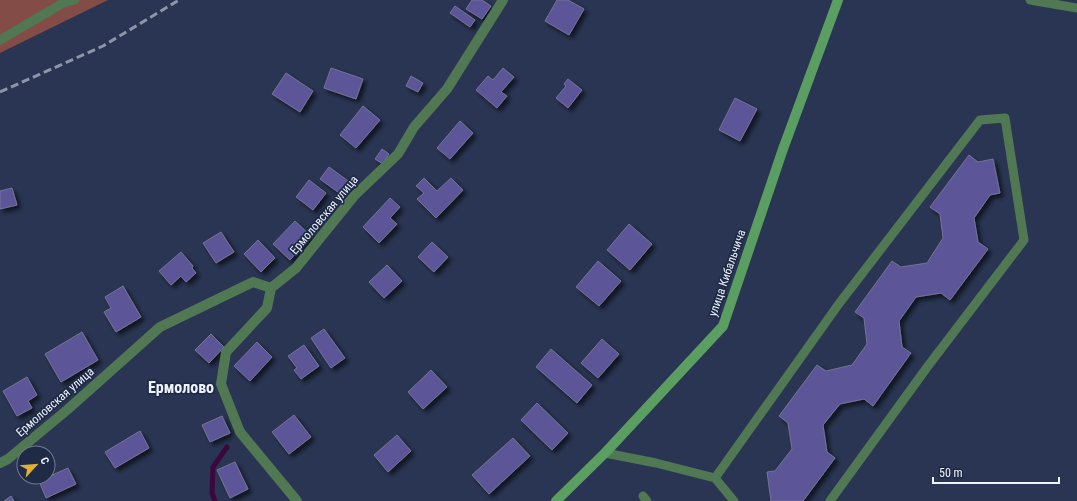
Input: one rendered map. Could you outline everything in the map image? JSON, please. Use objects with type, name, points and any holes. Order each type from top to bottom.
[{"type":"street","name":"Ермоловская улица","points":[[0,463],[8,460],[67,410],[160,327],[253,282],[271,288],[296,268],[354,196],[398,154],[414,127],[447,89],[503,0]]},
{"type":"street","name":"улица Кибальчича","points":[[556,501],[605,453],[723,326],[783,149],[838,0]]},
{"type":"street","points":[[271,288],[267,308],[226,352],[221,384],[240,432],[297,501]]},
{"type":"lane","points":[[0,40],[63,3],[75,0]]},
{"type":"lane","points":[[1030,0],[1077,8]]},
{"type":"lane","points":[[715,478],[838,304],[980,120],[1005,118],[1024,240],[928,366],[830,501]]},
{"type":"lane","points":[[605,453],[656,463],[715,478],[734,501]]},
{"type":"shaded area","points":[[0,0],[108,0],[0,53]]},
{"type":"building","points":[[472,0],[482,0],[491,6],[482,19],[466,9]]},
{"type":"building","points":[[557,0],[568,0],[584,9],[569,35],[545,21]]},
{"type":"building","points":[[455,6],[475,20],[470,27],[450,13]]},
{"type":"building","points":[[331,68],[363,79],[356,99],[324,88]]},
{"type":"building","points":[[503,68],[514,77],[501,92],[507,96],[497,108],[476,90],[488,76],[493,80]]},
{"type":"building","points":[[286,73],[313,91],[300,112],[272,94]]},
{"type":"building","points":[[411,76],[423,83],[418,92],[406,86]]},
{"type":"building","points":[[568,79],[582,90],[568,108],[556,98],[566,86],[564,84]]},
{"type":"building","points":[[735,98],[757,109],[740,141],[719,130]]},
{"type":"building","points":[[363,106],[380,120],[356,148],[340,135]]},
{"type":"building","points":[[460,121],[473,133],[450,159],[437,148]]},
{"type":"building","points":[[382,149],[389,154],[383,164],[375,159]]},
{"type":"building","points":[[969,155],[978,162],[993,159],[1000,193],[990,195],[974,218],[978,242],[988,249],[950,300],[941,293],[916,297],[899,321],[902,347],[911,353],[873,406],[864,399],[840,404],[823,425],[827,452],[835,458],[803,501],[771,501],[767,472],[775,471],[792,449],[788,423],[779,416],[817,365],[826,371],[852,365],[867,344],[864,318],[855,312],[892,261],[901,267],[927,263],[943,238],[940,214],[930,207]]},
{"type":"building","points":[[329,167],[351,183],[342,195],[320,179]]},
{"type":"building","points":[[424,178],[437,191],[451,178],[463,190],[436,218],[417,199],[424,193],[416,186]]},
{"type":"building","points":[[309,180],[326,193],[313,210],[296,197]]},
{"type":"building","points":[[12,188],[17,205],[0,209],[0,191]]},
{"type":"building","points":[[390,198],[400,207],[390,218],[397,224],[379,243],[363,227]]},
{"type":"building","points":[[295,221],[312,237],[290,260],[273,244]]},
{"type":"building","points":[[629,224],[652,244],[630,270],[607,250]]},
{"type":"building","points":[[221,232],[234,252],[216,263],[203,243]]},
{"type":"building","points":[[258,240],[275,258],[261,272],[244,254]]},
{"type":"building","points":[[432,242],[448,257],[434,272],[418,257]]},
{"type":"building","points":[[181,252],[193,266],[192,268],[196,273],[186,282],[181,276],[171,285],[159,271]]},
{"type":"building","points":[[598,261],[621,281],[599,306],[576,287]]},
{"type":"building","points":[[387,265],[402,281],[384,298],[369,282]]},
{"type":"building","points":[[123,286],[141,317],[116,332],[104,312],[111,308],[105,297]]},
{"type":"building","points":[[324,329],[345,358],[331,368],[311,338]]},
{"type":"building","points":[[82,332],[98,360],[61,382],[45,354]]},
{"type":"building","points":[[211,334],[224,347],[209,363],[195,350]]},
{"type":"building","points":[[602,339],[619,354],[598,378],[581,363]]},
{"type":"building","points":[[257,342],[272,357],[250,381],[234,366]]},
{"type":"building","points":[[304,345],[319,366],[301,379],[294,370],[297,368],[288,356]]},
{"type":"building","points":[[551,349],[592,385],[577,403],[536,367]]},
{"type":"building","points":[[431,370],[447,387],[423,409],[408,392]]},
{"type":"building","points":[[27,377],[37,395],[28,401],[32,408],[17,416],[3,391]]},
{"type":"building","points":[[537,403],[568,433],[552,450],[521,420]]},
{"type":"building","points":[[294,415],[311,437],[289,454],[272,432]]},
{"type":"building","points":[[222,416],[230,433],[210,442],[202,425]]},
{"type":"building","points":[[140,431],[149,448],[115,468],[105,452]]},
{"type":"building","points":[[397,435],[411,451],[388,472],[374,455]]},
{"type":"building","points":[[513,438],[530,456],[489,494],[472,475]]},
{"type":"building","points":[[235,462],[248,489],[230,498],[217,470]]},
{"type":"building","points":[[68,468],[76,484],[46,498],[41,485],[56,485],[56,473]]},
{"type":"building","points":[[11,496],[14,501],[4,501]]},
{"type":"waterway","points":[[215,501],[212,493],[213,467],[227,447]]},
{"type":"railway","points":[[0,92],[103,46],[179,0]]},
{"type":"district","name":"Ермолово","points":[[181,387]]}]
